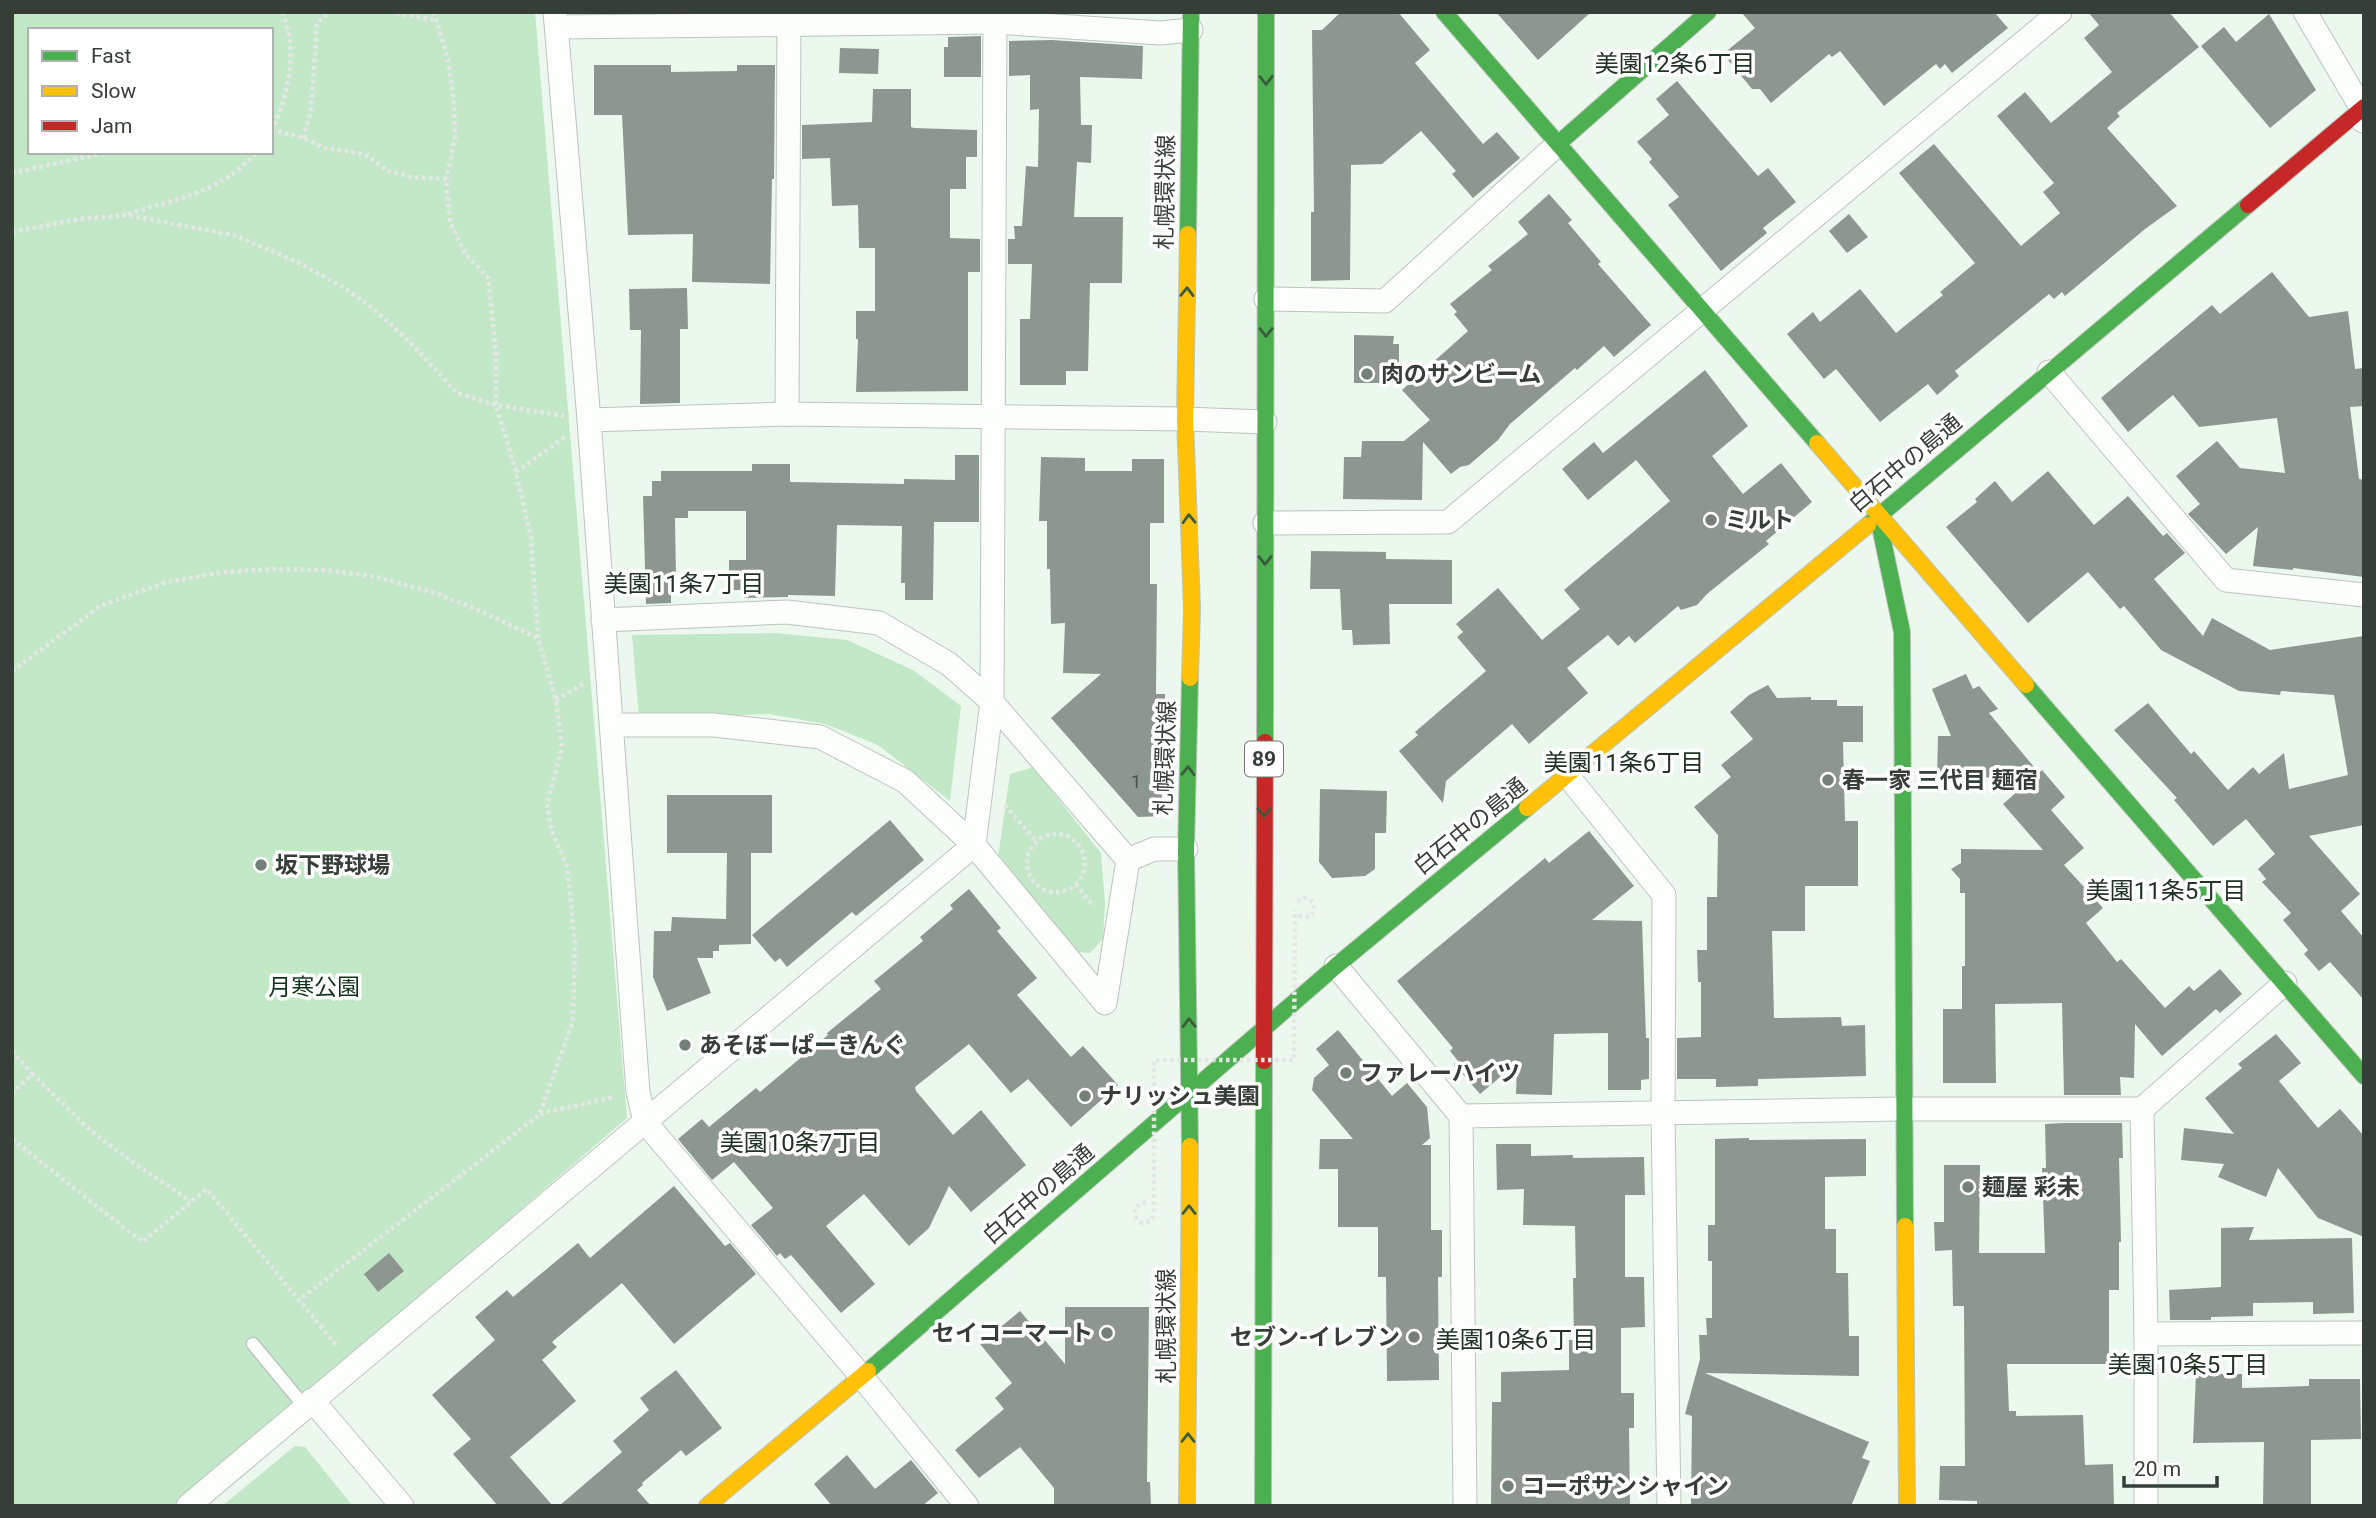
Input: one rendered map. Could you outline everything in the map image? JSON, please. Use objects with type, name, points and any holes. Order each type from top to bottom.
[{"type":"street","name":"89","points":[[1263,1506],[1266,12]]},
{"type":"street","points":[[1444,12],[2364,1076]]},
{"type":"street","points":[[1266,299],[1385,301],[1708,12]]},
{"type":"street","points":[[1265,523],[1448,522],[2060,12]]},
{"type":"street","points":[[2305,12],[2363,113]]},
{"type":"street","points":[[188,1506],[974,845],[992,702],[995,17]]},
{"type":"street","points":[[967,1506],[862,1377],[645,1122],[638,1091],[589,420],[556,20],[995,17],[1160,33],[1191,21]]},
{"type":"street","points":[[787,414],[789,18]]},
{"type":"street","name":"札幌環状線","points":[[1188,1506],[1190,1091],[1185,849],[1192,608],[1185,419],[1191,21]]},
{"type":"street","name":"白石中の島通","points":[[707,1506],[862,1377],[1336,966],[2363,113]]},
{"type":"street","points":[[2049,372],[2226,580],[2364,595]]},
{"type":"street","points":[[589,420],[787,414],[1265,422]]},
{"type":"street","points":[[1878,516],[1902,632],[1903,1109],[1908,1506]]},
{"type":"street","points":[[603,621],[787,612],[879,623],[949,664],[992,702],[1128,860],[1105,1003],[974,845],[905,781],[820,737],[714,725],[612,726]]},
{"type":"street","points":[[1567,775],[1664,895],[1663,1114],[1669,1506]]},
{"type":"street","points":[[1128,860],[1154,849],[1185,849]]},
{"type":"street","points":[[1336,966],[1461,1116],[1465,1506]]},
{"type":"street","points":[[1461,1116],[1903,1109],[2142,1109],[2285,983]]},
{"type":"street","points":[[2142,1109],[2146,1506]]},
{"type":"street","points":[[2146,1334],[2364,1333]]},
{"type":"street","points":[[308,1403],[402,1506]]},
{"type":"lane","points":[[253,1344],[308,1403]]},
{"type":"path","points":[[273,129],[284,103],[289,68],[290,30],[282,12]]},
{"type":"path","points":[[303,138],[312,112],[317,23],[330,12]]},
{"type":"path","points":[[389,12],[435,20]]},
{"type":"path","points":[[434,12],[448,60],[454,100],[455,140],[446,179],[450,222],[465,253],[488,278],[496,352],[496,405],[516,472],[531,538],[538,638],[556,699],[562,747],[547,805],[552,832],[567,866],[575,942],[573,1021],[539,1115]]},
{"type":"path","points":[[273,131],[303,138],[325,148],[365,154],[388,171],[411,177],[446,179]]},
{"type":"path","points":[[12,173],[100,154]]},
{"type":"path","points":[[12,232],[79,219],[126,215],[215,187],[241,170],[255,154]]},
{"type":"path","points":[[126,215],[233,235],[296,261],[346,289],[375,310],[410,342],[457,393],[496,405],[589,420]]},
{"type":"path","points":[[516,472],[589,420]]},
{"type":"path","points":[[12,671],[102,605],[167,582],[224,572],[326,570],[377,577],[435,593],[538,638]]},
{"type":"path","points":[[1000,798],[1036,841]]},
{"type":"path","points":[[1053,834],[1062,834],[1078,843],[1085,859],[1085,869],[1076,884],[1068,890],[1048,891],[1031,879],[1027,859],[1036,841],[1053,834]]},
{"type":"path","points":[[1146,1202],[1135,1209],[1135,1216],[1142,1223],[1151,1221],[1154,1212],[1154,1060],[1294,1060],[1294,910],[1297,902],[1304,898],[1310,899],[1314,905],[1314,912],[1309,917],[1301,918],[1294,910]]},
{"type":"path","points":[[12,1051],[91,1131],[191,1201]]},
{"type":"path","points":[[12,1094],[32,1073]]},
{"type":"path","points":[[299,1300],[539,1115],[638,1091]]},
{"type":"path","points":[[12,1139],[142,1242],[207,1189],[353,1366]]},
{"type":"green space","name":"月寒公園","points":[[12,12],[535,12],[627,1118],[177,1506],[12,1506]]},
{"type":"green space","points":[[776,633],[847,640],[913,670],[961,706],[950,801],[878,745],[825,724],[769,714],[639,718],[632,635]]},
{"type":"green space","points":[[1033,767],[1101,853],[1105,903],[1103,939],[1090,953],[1076,952],[998,857],[1010,774]]},
{"type":"green space","points":[[295,1446],[305,1447],[353,1506],[222,1506]]},
{"type":"building","points":[[1341,12],[1398,12],[1430,50],[1415,63],[1483,144],[1497,132],[1520,158],[1473,198],[1452,174],[1456,171],[1421,131],[1382,164],[1351,165],[1350,280],[1311,281],[1311,212],[1314,212],[1312,30],[1322,30]]},
{"type":"building","points":[[1496,12],[1591,12],[1538,60]]},
{"type":"building","points":[[1741,12],[1994,12],[2008,28],[1952,73],[1945,64],[1940,69],[1936,64],[1884,106],[1840,51],[1832,57],[1829,54],[1771,103],[1760,89],[1752,89],[1723,54],[1755,28]]},
{"type":"building","points":[[2088,12],[2169,12],[2199,47],[2117,113],[2120,116],[2107,128],[2177,206],[2145,229],[2065,296],[2062,292],[2054,299],[2049,294],[1955,371],[1959,376],[1937,395],[1928,384],[1880,422],[1836,369],[1824,379],[1787,334],[1813,312],[1820,322],[1860,289],[1896,333],[1943,295],[1940,292],[1975,263],[1899,173],[1934,144],[2021,246],[2060,213],[2043,192],[2054,183],[1997,116],[2025,92],[2051,123],[2112,72],[2084,38],[2099,25]]},
{"type":"building","points":[[2269,14],[2316,90],[2270,128],[2201,46],[2224,27],[2236,42]]},
{"type":"building","points":[[981,36],[981,77],[944,77],[944,47],[948,47],[948,37]]},
{"type":"building","points":[[1052,40],[1143,46],[1142,79],[1080,77],[1081,125],[1092,125],[1091,163],[1077,162],[1074,217],[1123,217],[1122,283],[1090,283],[1088,371],[1066,371],[1066,385],[1020,385],[1020,319],[1030,319],[1032,264],[1008,264],[1008,239],[1015,239],[1014,226],[1022,226],[1026,166],[1038,167],[1039,109],[1030,110],[1030,75],[1009,76],[1009,41]]},
{"type":"building","points":[[840,48],[879,49],[878,74],[839,73]]},
{"type":"building","points":[[594,65],[671,65],[671,72],[737,71],[737,65],[775,65],[770,284],[692,282],[693,234],[628,235],[622,115],[594,115]]},
{"type":"building","points":[[1677,81],[1758,176],[1768,168],[1796,202],[1763,228],[1767,233],[1721,271],[1668,205],[1679,197],[1649,162],[1652,159],[1637,142],[1669,115],[1656,99]]},
{"type":"building","points":[[873,89],[911,89],[911,127],[977,130],[977,157],[966,157],[966,189],[950,189],[950,238],[980,239],[980,272],[968,272],[968,391],[856,392],[856,311],[875,311],[875,248],[859,248],[858,205],[832,206],[830,158],[802,159],[802,125],[872,122]]},
{"type":"building","points":[[1549,194],[1572,220],[1568,223],[1601,262],[1598,264],[1651,325],[1614,357],[1604,346],[1577,370],[1575,368],[1510,424],[1498,440],[1469,465],[1460,467],[1451,474],[1423,442],[1422,500],[1343,499],[1344,457],[1361,457],[1362,441],[1404,441],[1430,420],[1402,390],[1468,331],[1454,314],[1457,312],[1450,304],[1492,270],[1488,266],[1528,234],[1518,222]]},
{"type":"building","points":[[1849,214],[1868,237],[1847,253],[1829,231]]},
{"type":"building","points":[[2272,272],[2309,317],[2348,311],[2355,369],[2364,368],[2364,406],[2350,407],[2359,479],[2364,480],[2364,577],[2253,566],[2258,527],[2226,554],[2188,514],[2200,504],[2176,476],[2217,441],[2240,468],[2285,473],[2277,418],[2199,427],[2173,395],[2128,432],[2101,398],[2212,305],[2220,314]]},
{"type":"building","points":[[687,288],[688,329],[680,329],[680,403],[640,404],[641,330],[630,330],[629,289]]},
{"type":"building","points":[[1354,335],[1394,336],[1393,344],[1399,344],[1399,383],[1354,383]]},
{"type":"building","points":[[1705,370],[1748,426],[1712,456],[1743,494],[1781,463],[1812,502],[1766,541],[1769,544],[1697,605],[1681,610],[1678,606],[1635,643],[1629,636],[1618,646],[1608,635],[1567,668],[1588,693],[1529,744],[1512,724],[1446,781],[1443,803],[1399,751],[1418,735],[1415,732],[1486,671],[1457,637],[1463,632],[1456,624],[1498,588],[1542,640],[1580,609],[1564,590],[1670,501],[1636,460],[1588,500],[1562,469],[1594,442],[1603,453]]},
{"type":"building","points":[[955,455],[979,455],[979,522],[934,522],[933,600],[905,600],[905,583],[901,583],[902,526],[837,525],[835,596],[744,598],[744,590],[729,590],[729,560],[746,560],[746,511],[688,511],[688,518],[675,518],[676,578],[671,578],[671,603],[646,604],[643,496],[652,496],[652,481],[661,481],[661,471],[752,471],[752,464],[790,464],[790,482],[904,484],[904,479],[955,480]]},
{"type":"building","points":[[1041,457],[1085,458],[1085,471],[1132,471],[1132,459],[1164,459],[1164,523],[1150,523],[1150,584],[1157,584],[1156,694],[1165,694],[1166,735],[1161,735],[1164,766],[1160,766],[1163,816],[1138,817],[1051,718],[1101,674],[1063,673],[1065,623],[1051,624],[1047,521],[1039,521]]},
{"type":"building","points":[[2048,471],[2094,525],[2128,496],[2163,536],[2167,533],[2185,553],[2154,579],[2203,636],[2212,618],[2270,650],[2364,636],[2364,825],[2309,836],[2360,894],[2341,911],[2364,938],[2364,1000],[2330,962],[2319,971],[2304,954],[2308,950],[2283,920],[2291,913],[2262,882],[2266,879],[2258,869],[2275,854],[2246,819],[2213,846],[2174,800],[2177,798],[2114,730],[2148,703],[2191,754],[2194,751],[2228,790],[2253,767],[2259,774],[2284,753],[2289,789],[2348,775],[2334,695],[2281,691],[2280,695],[2239,691],[2161,650],[2124,606],[2120,609],[2088,572],[2028,623],[1946,527],[1977,502],[1975,499],[1995,481],[2012,502]]},
{"type":"building","points":[[1311,551],[1386,552],[1386,559],[1452,560],[1452,604],[1389,604],[1390,644],[1353,645],[1352,630],[1342,630],[1340,589],[1310,589]]},
{"type":"building","points":[[1966,674],[1973,689],[1979,686],[1998,709],[1989,713],[2039,773],[2042,770],[2065,797],[2051,810],[2084,848],[2064,865],[2103,908],[2086,923],[2117,962],[2121,959],[2165,1008],[2189,986],[2194,991],[2220,969],[2242,994],[2220,1013],[2216,1009],[2162,1056],[2135,1024],[2134,1078],[2120,1077],[2121,1095],[2064,1095],[2062,1003],[1995,1004],[1996,1083],[1943,1083],[1943,1009],[1962,1009],[1962,966],[1965,966],[1965,893],[1960,893],[1960,879],[1951,869],[1961,863],[1961,849],[2043,850],[2003,804],[2033,778],[1937,777],[1938,736],[1951,736],[1932,689]]},
{"type":"building","points":[[1768,685],[1777,698],[1811,697],[1811,700],[1837,700],[1837,706],[1863,706],[1863,742],[1843,742],[1845,821],[1858,821],[1858,886],[1805,886],[1805,931],[1772,931],[1774,1018],[1841,1017],[1842,1026],[1865,1025],[1866,1076],[1758,1079],[1758,1086],[1716,1087],[1716,1079],[1677,1079],[1677,1038],[1701,1037],[1701,982],[1698,982],[1697,950],[1707,950],[1707,897],[1717,897],[1718,835],[1694,807],[1731,777],[1721,765],[1753,739],[1730,712],[1749,695]]},
{"type":"building","points":[[1320,789],[1387,791],[1386,833],[1375,833],[1375,869],[1365,876],[1332,878],[1319,862]]},
{"type":"building","points":[[667,795],[772,795],[772,853],[751,853],[751,944],[719,945],[719,951],[713,951],[713,958],[697,958],[711,993],[667,1011],[653,977],[654,931],[671,931],[672,917],[726,919],[727,853],[667,853]]},
{"type":"building","points":[[890,820],[924,860],[856,916],[852,912],[787,967],[780,958],[775,962],[752,935]]},
{"type":"building","points":[[1589,831],[1634,886],[1592,920],[1642,921],[1649,1079],[1641,1080],[1641,1090],[1608,1090],[1608,1033],[1554,1034],[1552,1095],[1516,1094],[1517,1063],[1480,1094],[1454,1064],[1458,1061],[1450,1051],[1453,1048],[1397,981],[1545,858],[1549,863]]},
{"type":"building","points":[[969,889],[1001,928],[997,931],[1037,978],[1017,995],[1071,1057],[1083,1046],[1118,1085],[1071,1127],[1028,1079],[1011,1093],[969,1044],[915,1087],[953,1135],[981,1110],[1026,1165],[971,1212],[949,1186],[929,1228],[909,1246],[864,1194],[826,1226],[875,1284],[841,1313],[791,1255],[785,1259],[780,1253],[777,1256],[751,1225],[773,1208],[734,1162],[712,1180],[678,1139],[702,1119],[709,1127],[756,1088],[760,1092],[828,1035],[827,1033],[881,989],[874,981],[923,941],[920,937],[953,909],[950,905]]},
{"type":"building","points":[[1338,1030],[1392,1096],[1407,1083],[1427,1107],[1430,1138],[1422,1145],[1431,1145],[1431,1230],[1442,1230],[1442,1277],[1438,1277],[1439,1380],[1387,1381],[1386,1277],[1378,1277],[1378,1227],[1338,1227],[1338,1169],[1319,1169],[1320,1139],[1353,1139],[1312,1090],[1314,1078],[1329,1065],[1316,1049]]},
{"type":"building","points":[[2276,1034],[2301,1063],[2279,1081],[2318,1128],[2340,1109],[2364,1136],[2364,1237],[2318,1218],[2278,1168],[2266,1197],[2218,1177],[2224,1164],[2181,1160],[2184,1128],[2234,1134],[2205,1098],[2242,1068],[2238,1064]]},
{"type":"building","points":[[2122,1123],[2123,1158],[2119,1158],[2119,1290],[2109,1290],[2109,1364],[2007,1364],[2009,1411],[2016,1411],[2016,1416],[2083,1415],[2085,1465],[2113,1464],[2114,1506],[1977,1506],[1977,1501],[1939,1500],[1940,1466],[1965,1466],[1964,1306],[1953,1306],[1952,1250],[1935,1251],[1934,1222],[1944,1222],[1944,1165],[1980,1165],[1979,1253],[2045,1253],[2042,1168],[2046,1168],[2045,1124]]},
{"type":"building","points":[[1715,1139],[1866,1139],[1866,1176],[1825,1177],[1825,1229],[1836,1229],[1836,1273],[1848,1273],[1849,1336],[1859,1336],[1859,1376],[1705,1373],[1869,1442],[1862,1458],[1870,1461],[1851,1506],[1691,1506],[1692,1416],[1685,1414],[1700,1359],[1699,1335],[1707,1335],[1706,1318],[1712,1318],[1712,1261],[1708,1261],[1708,1225],[1715,1225]]},
{"type":"building","points":[[1496,1144],[1531,1144],[1531,1156],[1644,1157],[1645,1195],[1625,1195],[1625,1277],[1644,1277],[1645,1327],[1621,1328],[1621,1393],[1634,1393],[1634,1428],[1629,1428],[1630,1506],[1491,1506],[1492,1402],[1501,1402],[1501,1372],[1569,1370],[1569,1340],[1574,1340],[1573,1278],[1576,1278],[1575,1226],[1523,1225],[1524,1189],[1497,1190]]},
{"type":"building","points":[[674,1186],[725,1246],[730,1243],[756,1274],[674,1344],[622,1283],[552,1342],[557,1347],[542,1360],[576,1401],[510,1457],[553,1506],[498,1506],[453,1454],[471,1439],[432,1395],[495,1340],[475,1317],[507,1290],[513,1297],[578,1243],[590,1258]]},
{"type":"building","points":[[2254,1227],[2249,1240],[2352,1238],[2354,1313],[2313,1314],[2313,1302],[2253,1303],[2253,1316],[2170,1320],[2169,1290],[2221,1287],[2221,1228]]},
{"type":"building","points":[[389,1253],[404,1271],[378,1292],[364,1274]]},
{"type":"building","points":[[1065,1307],[1149,1307],[1147,1482],[1150,1482],[1151,1506],[1054,1506],[1054,1488],[1020,1447],[979,1478],[955,1450],[1004,1409],[995,1398],[1012,1383],[980,1344],[1020,1311],[1065,1364]]},
{"type":"building","points":[[676,1370],[722,1428],[686,1456],[681,1450],[642,1483],[637,1490],[651,1506],[559,1506],[622,1452],[613,1441],[649,1410],[640,1398]]},
{"type":"building","points":[[2196,1374],[2242,1374],[2242,1388],[2309,1386],[2309,1379],[2360,1379],[2361,1439],[2311,1440],[2311,1506],[2263,1506],[2264,1442],[2193,1443]]},
{"type":"building","points":[[847,1455],[875,1489],[911,1460],[938,1493],[922,1506],[832,1506],[814,1484]]},
{"type":"traffic: fast","points":[[1188,234],[1191,12]]},
{"type":"traffic: fast","points":[[1265,742],[1266,12]]},
{"type":"traffic: fast","points":[[1444,12],[1817,443]]},
{"type":"traffic: fast","points":[[1559,143],[1708,12]]},
{"type":"traffic: fast","points":[[1868,525],[2248,205]]},
{"type":"traffic: fast","points":[[1879,522],[1902,632],[1905,1226]]},
{"type":"traffic: fast","points":[[1190,678],[1186,849],[1190,1146]]},
{"type":"traffic: fast","points":[[2026,685],[2364,1076]]},
{"type":"traffic: fast","points":[[868,1371],[1336,966],[1527,808]]},
{"type":"traffic: fast","points":[[1263,1506],[1264,1061]]},
{"type":"traffic: slow","points":[[1188,234],[1185,419],[1192,608],[1190,678]]},
{"type":"traffic: slow","points":[[1817,443],[2026,685]]},
{"type":"traffic: slow","points":[[1527,808],[1868,525]]},
{"type":"traffic: slow","points":[[1187,1506],[1190,1146]]},
{"type":"traffic: slow","points":[[1905,1226],[1907,1506]]},
{"type":"traffic: slow","points":[[707,1506],[868,1371]]},
{"type":"traffic: jam","points":[[2248,205],[2364,107]]},
{"type":"traffic: jam","points":[[1264,1061],[1265,742]]},
{"type":"place","name":"肉のサンビーム","points":[[1367,374]]},
{"type":"place","name":"ミルト","points":[[1711,520]]},
{"type":"place","name":"春一家 三代目 麺宿","points":[[1828,780]]},
{"type":"place","name":"坂下野球場","points":[[261,865]]},
{"type":"place","name":"あそぼーぱーきんぐ","points":[[685,1045]]},
{"type":"place","name":"ファレーハイツ","points":[[1346,1073]]},
{"type":"place","name":"ナリッシュ美園","points":[[1085,1096]]},
{"type":"place","name":"麺屋 彩未","points":[[1968,1187]]},
{"type":"place","name":"セイコーマート","points":[[1107,1333]]},
{"type":"place","name":"セブン-イレブン","points":[[1414,1337]]},
{"type":"place","name":"コーポサンシャイン","points":[[1508,1486]]},
{"type":"district","name":"美園12条6丁目","points":[[1675,64]]},
{"type":"district","name":"美園11条7丁目","points":[[684,584]]},
{"type":"district","name":"美園11条6丁目","points":[[1624,763]]},
{"type":"district","name":"美園11条5丁目","points":[[2166,891]]},
{"type":"district","name":"美園10条7丁目","points":[[800,1143]]},
{"type":"district","name":"美園10条6丁目","points":[[1516,1340]]},
{"type":"district","name":"美園10条5丁目","points":[[2188,1365]]}]
